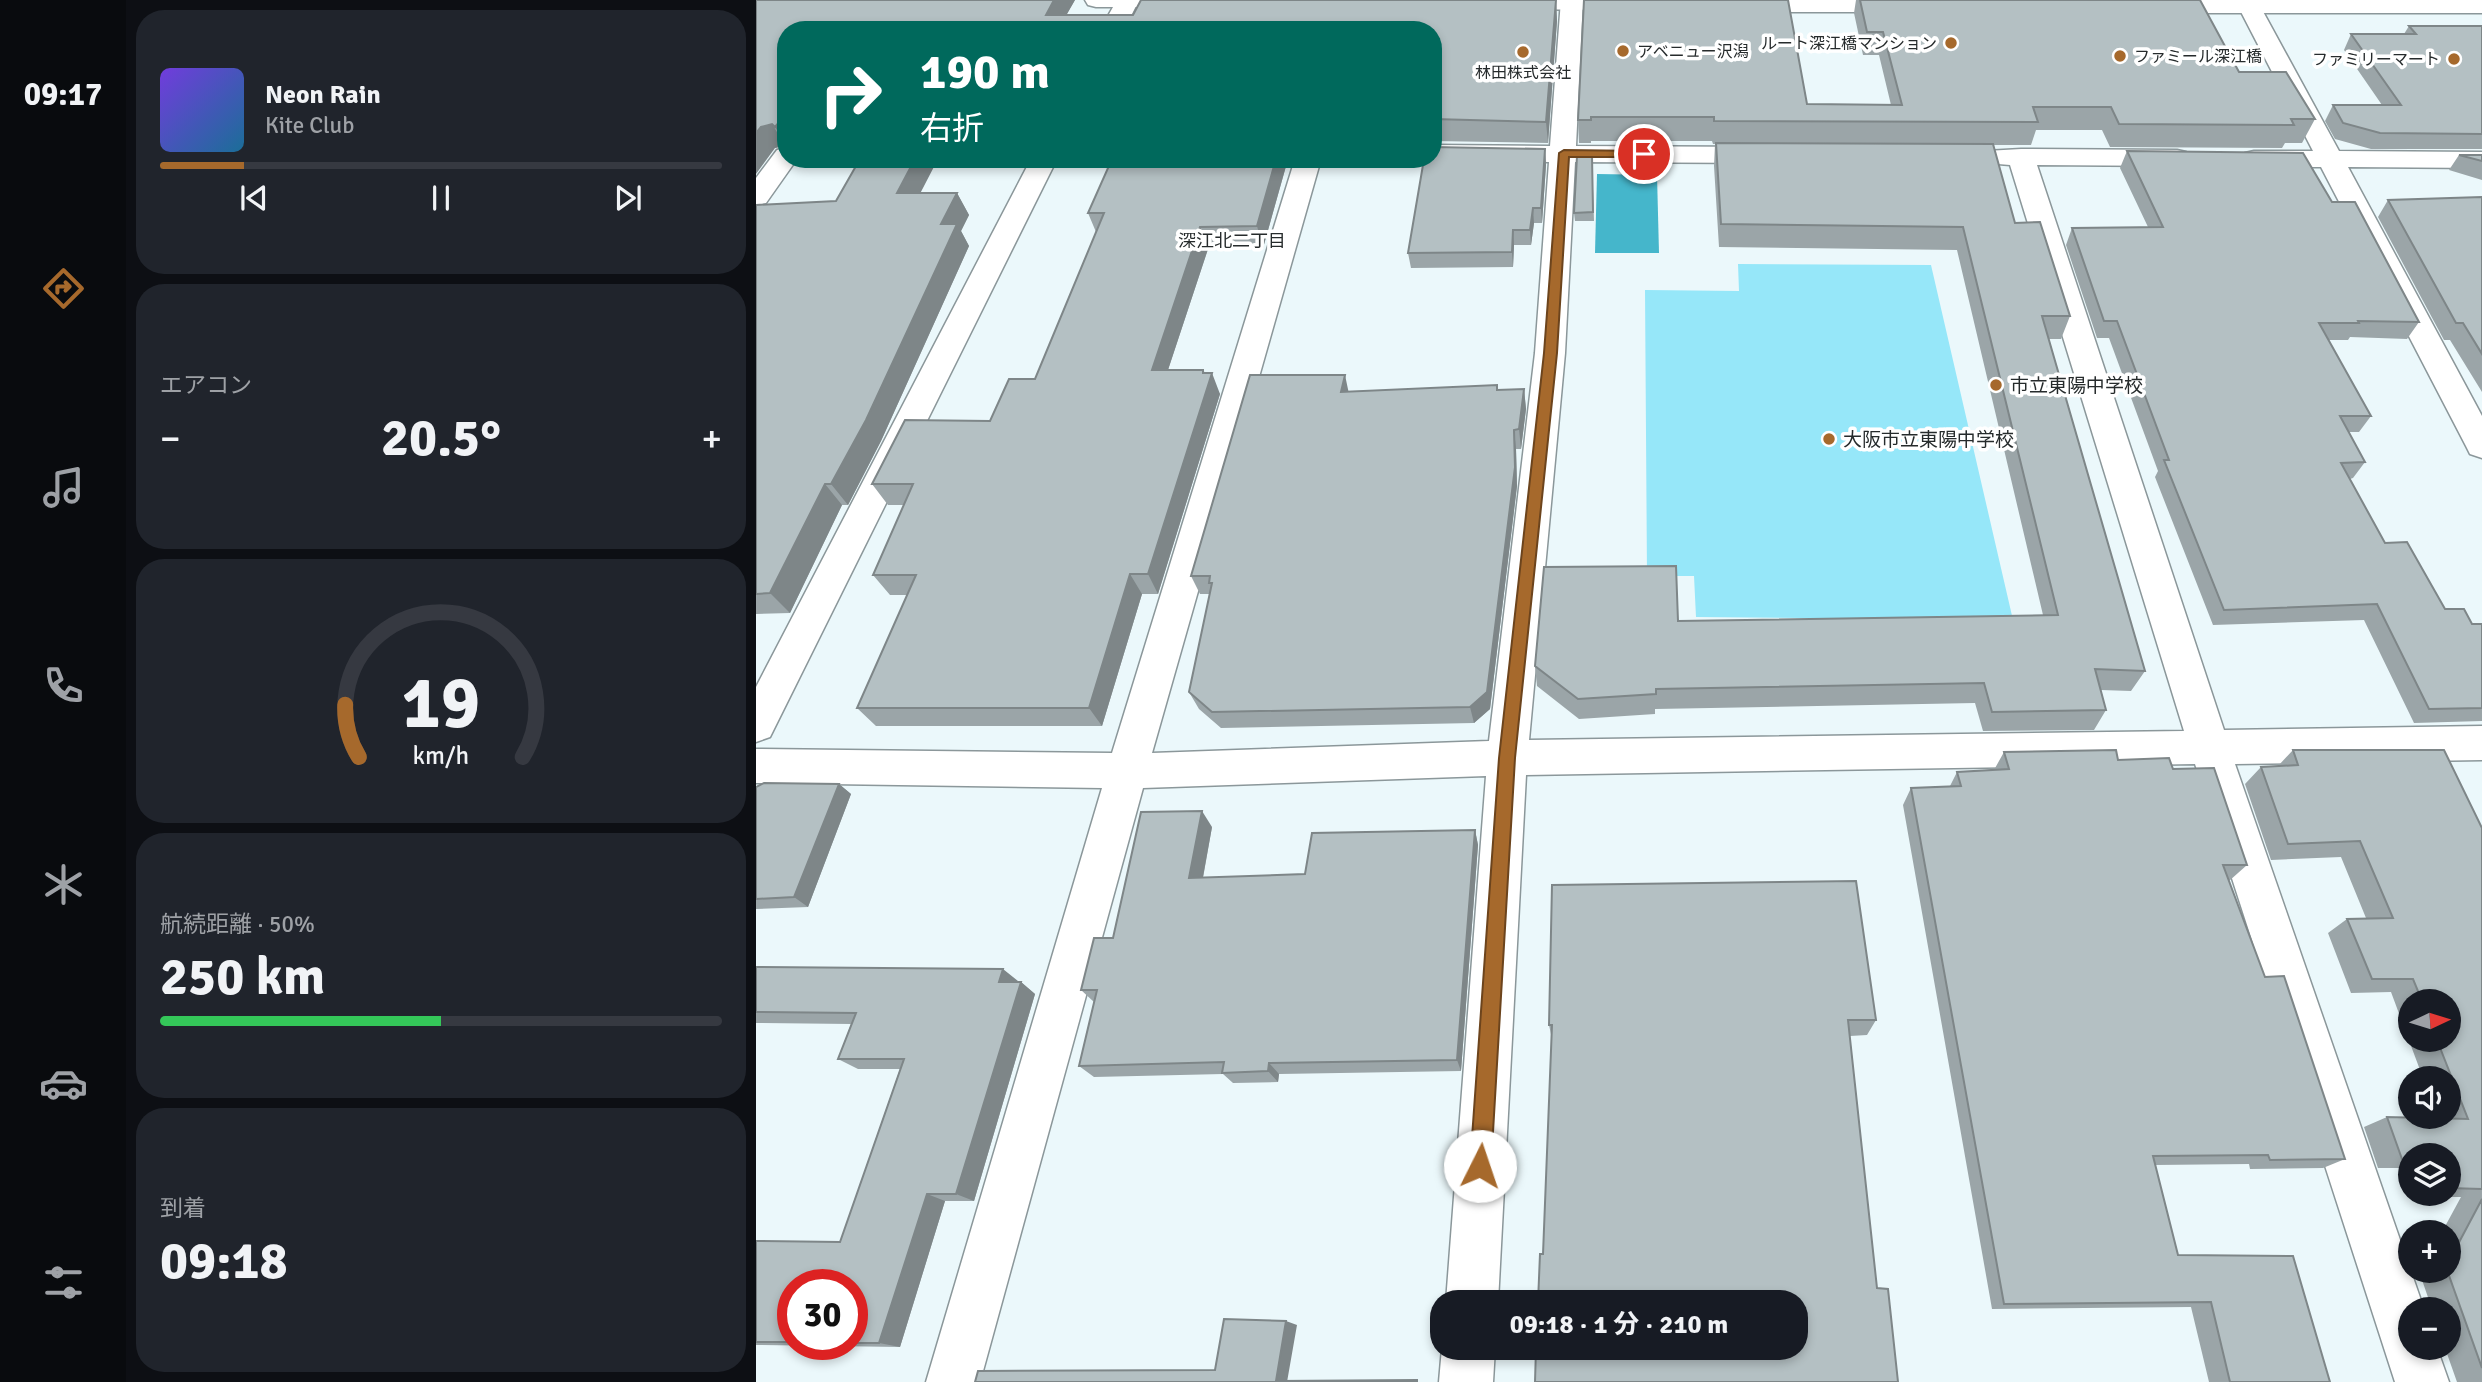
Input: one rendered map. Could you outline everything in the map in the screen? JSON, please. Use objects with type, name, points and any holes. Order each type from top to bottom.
[{"type":"main road","points":[[1096,0],[1219,0]]},
{"type":"main road","points":[[1117,21],[1128,0]]},
{"type":"main road","points":[[1473,1290],[1507,758],[1550,353],[1572,1]]},
{"type":"main road","points":[[1481,2],[1662,4]]},
{"type":"main road","points":[[2128,6],[2481,3]]},
{"type":"main road","points":[[1715,4],[1935,5]]},
{"type":"main road","points":[[2249,6],[2482,446]]},
{"type":"main road","points":[[1442,153],[1799,155]]},
{"type":"main road","points":[[756,197],[777,154]]},
{"type":"main road","points":[[1965,156],[2203,158]]},
{"type":"main road","points":[[2021,157],[2208,746],[2398,1310]]},
{"type":"main road","points":[[2231,158],[2482,160]]},
{"type":"main road","points":[[756,725],[1039,168]]},
{"type":"main road","points":[[953,1382],[1127,771],[1305,168]]},
{"type":"main road","points":[[756,766],[1127,771],[1507,758],[2482,743]]},
{"type":"main road","points":[[1466,1382],[1468,1360]]},
{"type":"main road","points":[[2415,1360],[2422,1382]]},
{"type":"shaded area","points":[[1597,174],[1657,175],[1659,253],[1595,253]]},
{"type":"shaded area","points":[[1738,264],[1931,265],[2013,620],[1696,617],[1694,576],[1647,576],[1645,290],[1739,291]]},
{"type":"building","points":[[756,0],[1054,0],[1046,15],[1133,15],[1141,0],[1556,0],[1546,122],[1442,119],[1442,21],[777,21],[777,125],[761,127],[756,133]]},
{"type":"building","points":[[1584,0],[1788,0],[1807,104],[1902,105],[1883,32],[1867,32],[1860,0],[2200,0],[2239,72],[2286,72],[2315,119],[2291,119],[2294,125],[2119,124],[2111,107],[2033,107],[2038,122],[1714,121],[1714,117],[1591,117],[1591,120],[1578,120]]},
{"type":"building","points":[[2409,26],[2482,26],[2482,134],[2380,133],[2343,123],[2333,105],[2401,105],[2351,34],[2416,34]]},
{"type":"building","points":[[1716,143],[1993,144],[2015,223],[2040,222],[2070,316],[2042,316],[2145,671],[2095,669],[2106,710],[1992,712],[1984,683],[1656,689],[1656,694],[1578,699],[1535,666],[1544,567],[1676,566],[1678,621],[2058,615],[1963,227],[1721,224]]},
{"type":"building","points":[[1442,147],[1545,149],[1541,208],[1533,208],[1530,230],[1513,230],[1512,252],[1408,253],[1422,168],[1442,168]]},
{"type":"building","points":[[2127,151],[2303,153],[2332,202],[2355,202],[2419,322],[2319,323],[2371,416],[2340,416],[2365,462],[2341,463],[2385,543],[2407,542],[2445,609],[2464,609],[2472,624],[2482,624],[2482,708],[2429,709],[2377,604],[2224,610],[2164,460],[2169,460],[2117,321],[2104,321],[2072,228],[2163,227]]},
{"type":"building","points":[[2459,155],[2482,155],[2482,161]]},
{"type":"building","points":[[1577,156],[1592,156],[1593,212],[1574,213]]},
{"type":"building","points":[[855,168],[910,168],[897,193],[957,193],[941,224],[957,224],[866,420],[831,484],[825,484],[770,593],[756,594],[756,205],[836,201]]},
{"type":"building","points":[[1108,168],[1273,168],[1257,226],[1200,227],[1152,370],[1203,370],[1203,373],[1212,373],[1148,574],[1130,574],[1089,708],[857,708],[916,575],[873,575],[913,484],[872,484],[905,420],[990,421],[1009,379],[1035,379],[1104,213],[1088,213]]},
{"type":"building","points":[[2482,197],[2482,354],[2463,323],[2456,323],[2388,200]]},
{"type":"building","points":[[1250,375],[1345,375],[1341,392],[1497,385],[1497,390],[1524,389],[1519,429],[1514,430],[1515,467],[1487,692],[1470,707],[1212,712],[1189,692],[1212,583],[1209,583],[1210,576],[1191,576]]},
{"type":"building","points":[[2116,750],[2118,760],[2169,758],[2173,769],[2214,768],[2247,865],[2223,865],[2265,977],[2284,976],[2345,1159],[2270,1160],[2268,1155],[2153,1156],[2178,1255],[2293,1256],[2330,1382],[2230,1382],[2211,1302],[2004,1304],[1911,788],[1961,786],[1957,772],[2009,769],[2004,752]]},
{"type":"building","points":[[2293,750],[2444,750],[2482,828],[2482,1189],[2461,1188],[2461,1143],[2398,1143],[2398,1148],[2387,1117],[2398,1117],[2398,1129],[2461,1129],[2461,1119],[2468,1119],[2461,1101],[2461,1066],[2447,1066],[2442,1052],[2461,1052],[2461,989],[2417,989],[2413,979],[2372,979],[2347,919],[2393,918],[2360,841],[2288,844],[2261,767],[2298,765]]},
{"type":"building","points":[[764,783],[839,784],[794,897],[756,899],[756,787]]},
{"type":"building","points":[[1202,811],[1189,878],[1305,874],[1312,833],[1475,830],[1457,1060],[1269,1063],[1268,1071],[1222,1073],[1224,1062],[1079,1066],[1097,990],[1081,990],[1094,938],[1113,938],[1141,812]]},
{"type":"building","points":[[1856,881],[1876,1020],[1848,1020],[1877,1288],[1888,1289],[1898,1382],[1535,1382],[1536,1360],[1808,1360],[1808,1290],[1538,1290],[1540,1254],[1543,1254],[1552,1025],[1549,1025],[1552,885]]},
{"type":"building","points":[[756,967],[1003,969],[999,982],[1021,982],[956,1194],[927,1194],[879,1343],[868,1343],[868,1269],[777,1269],[777,1342],[756,1342],[756,1241],[840,1242],[904,1059],[838,1059],[856,1013],[756,1012]]},
{"type":"building","points":[[2482,1199],[2482,1368],[2461,1309],[2461,1297],[2457,1297],[2452,1283],[2461,1283],[2461,1239]]},
{"type":"building","points":[[1224,1319],[1286,1321],[1276,1381],[1417,1382],[975,1382],[978,1371],[1215,1370]]},
{"type":"place","name":"ルート深江橋マンション","points":[[1951,43]]},
{"type":"place","name":"アベニュー沢潟","points":[[1623,51]]},
{"type":"place","name":"林田株式会社","points":[[1523,52]]},
{"type":"place","name":"ファミール深江橋","points":[[2120,56]]},
{"type":"place","name":"ファミリーマート","points":[[2454,59]]},
{"type":"place","name":"市立東陽中学校","points":[[1996,385]]},
{"type":"place","name":"大阪市立東陽中学校","points":[[1829,439]]},
{"type":"district","name":"深江北二丁目","points":[[1232,241]]},
{"type":"route","points":[[1480,1166],[1507,758],[1550,353],[1564,153],[1644,154]]}]
